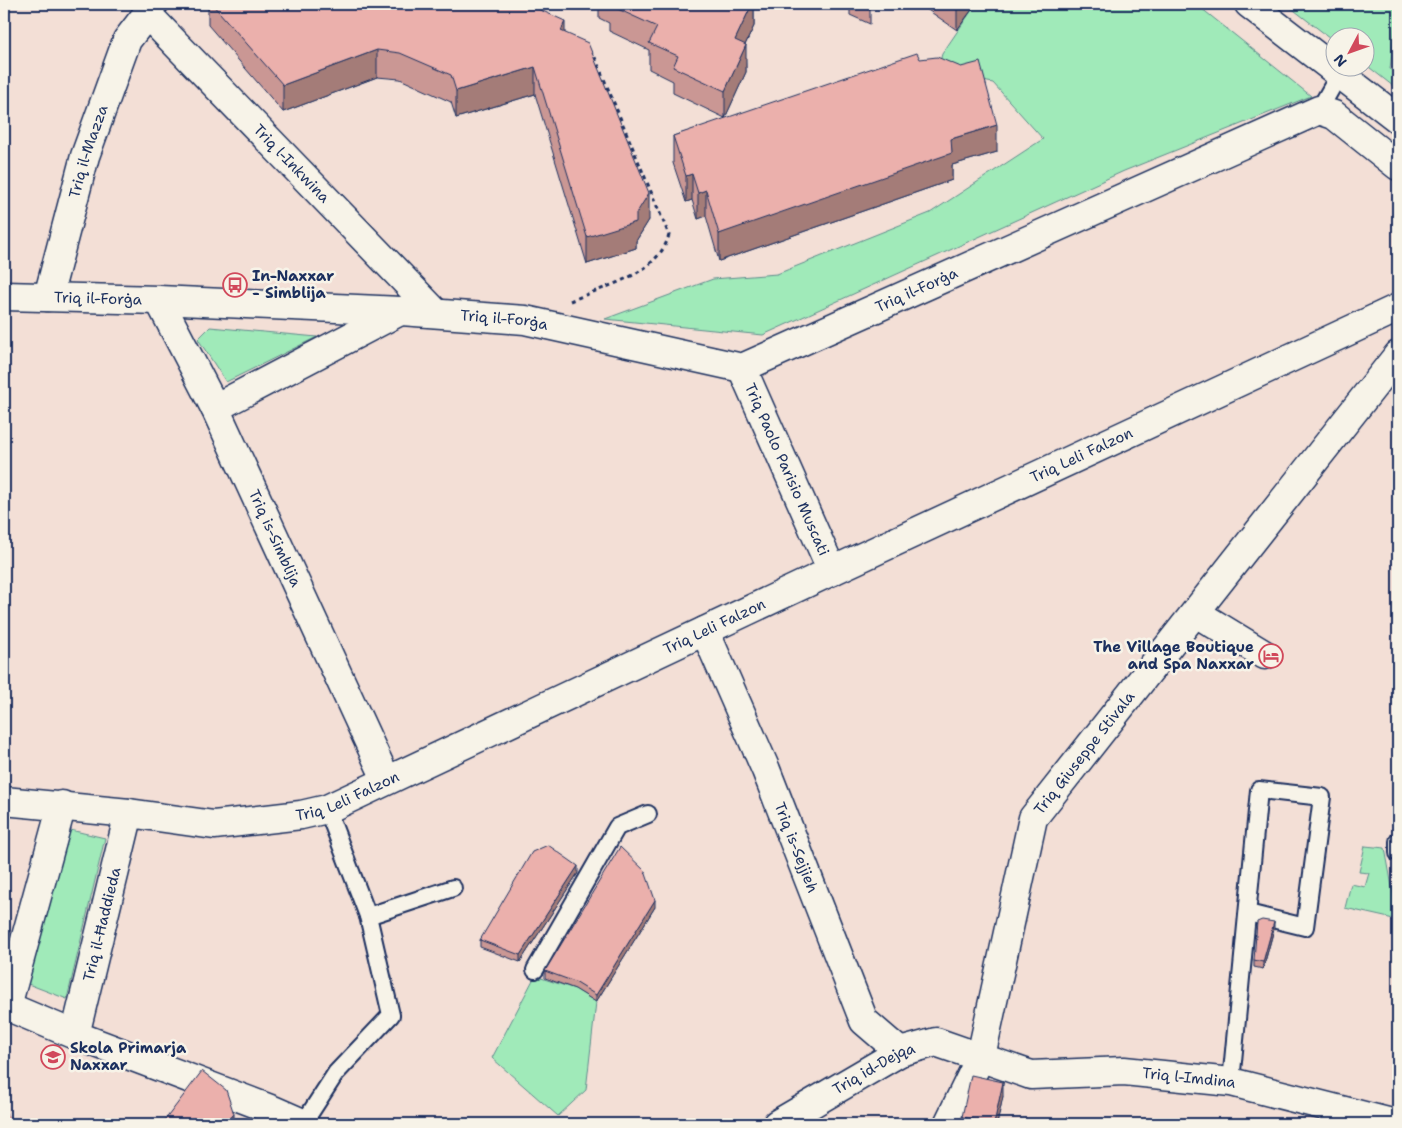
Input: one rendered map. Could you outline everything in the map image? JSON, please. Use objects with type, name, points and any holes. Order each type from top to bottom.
[{"type":"street","points":[[1249,4],[1324,61]]},
{"type":"street","name":"Triq il-Mazza","points":[[48,297],[85,156],[127,40],[154,9]]},
{"type":"street","name":"Triq l-Inkwina","points":[[154,9],[436,312]]},
{"type":"street","points":[[1346,78],[1398,119]]},
{"type":"street","points":[[1319,110],[1334,115],[1398,166]]},
{"type":"street","name":"Triq il-Forġa","points":[[4,296],[401,310],[526,320],[742,368],[1319,110]]},
{"type":"street","name":"Triq is-Simblija","points":[[159,300],[215,408],[386,779]]},
{"type":"street","name":"Triq Leli Falzon","points":[[4,801],[62,805],[214,825],[301,815],[326,809],[386,779],[1398,308]]},
{"type":"street","points":[[215,408],[401,310]]},
{"type":"street","name":"Triq Giuseppe Stivala","points":[[948,1124],[980,1056],[1033,818],[1398,355]]},
{"type":"street","name":"Triq Paolo Parisio Muscati","points":[[742,368],[832,571]]},
{"type":"street","points":[[1196,613],[1266,655]]},
{"type":"street","name":"Triq is-Sejjieh","points":[[705,632],[766,770],[864,1022],[900,1052]]},
{"type":"street","points":[[62,805],[5,1006],[268,1117],[304,1124]]},
{"type":"street","name":"Triq il-Ħaddieda","points":[[74,1035],[130,813]]},
{"type":"street","name":"Triq id-Dejqa","points":[[777,1124],[900,1052],[936,1042],[980,1056]]},
{"type":"street","name":"Triq l-Imdina","points":[[980,1056],[1031,1075],[1124,1070],[1231,1082],[1396,1124]]},
{"type":"lane","points":[[1319,110],[1337,78]]},
{"type":"lane","points":[[1231,1082],[1259,790],[1322,797],[1304,927],[1248,913]]},
{"type":"lane","points":[[304,1124],[336,1073],[391,1015],[368,916],[326,809]]},
{"type":"lane","points":[[535,970],[617,827],[648,814]]},
{"type":"lane","points":[[1398,841],[1398,853]]},
{"type":"lane","points":[[368,916],[453,888]]},
{"type":"path","points":[[568,302],[636,273],[652,263],[665,249],[669,235],[594,54],[586,51]]},
{"type":"green space","points":[[976,4],[1196,4],[1311,96],[1124,171],[763,335],[605,319],[713,279],[777,274],[930,213],[1043,139],[993,83],[937,72],[942,54]]},
{"type":"green space","points":[[1286,4],[1398,4],[1390,69],[1398,72],[1398,90],[1374,71],[1374,28],[1324,28],[1324,33]]},
{"type":"green space","points":[[210,327],[317,337],[226,382],[198,339]]},
{"type":"green space","points":[[66,829],[105,838],[67,999],[28,984]]},
{"type":"green space","points":[[1365,846],[1385,848],[1398,920],[1345,908],[1351,884],[1365,887],[1369,873],[1359,872]]},
{"type":"green space","points":[[535,976],[575,989],[596,1002],[586,1090],[558,1116],[492,1058]]},
{"type":"building","points":[[212,4],[527,4],[565,21],[561,31],[588,43],[649,193],[636,214],[636,222],[587,237],[535,67],[456,91],[451,75],[400,53],[377,50],[283,85]]},
{"type":"building","points":[[610,4],[752,4],[735,40],[746,45],[725,91],[673,67],[678,56],[649,43],[657,27]]},
{"type":"building","points":[[856,4],[870,4],[870,10]]},
{"type":"building","points":[[949,4],[962,4],[957,10]]},
{"type":"building","points":[[917,53],[920,59],[937,57],[961,67],[980,62],[997,125],[951,139],[952,153],[719,234],[706,190],[698,193],[692,174],[686,176],[673,136]]},
{"type":"building","points":[[548,845],[578,866],[520,955],[480,940],[532,852]]},
{"type":"building","points":[[620,847],[645,871],[655,900],[596,995],[575,982],[545,971]]},
{"type":"building","points":[[1262,920],[1274,922],[1263,962],[1254,960],[1257,922]]},
{"type":"building","points":[[202,1071],[226,1090],[234,1114],[225,1124],[162,1124]]},
{"type":"building","points":[[971,1075],[1003,1082],[994,1124],[962,1117]]},
{"type":"building","points":[[4,1113],[19,1124],[4,1124]]},
{"type":"place","name":"In-Naxxar - Simblija","points":[[235,285]]},
{"type":"place","name":"The Village Boutique and Spa Naxxar","points":[[1271,656]]},
{"type":"place","name":"Skola Primarja Naxxar","points":[[53,1057]]}]
